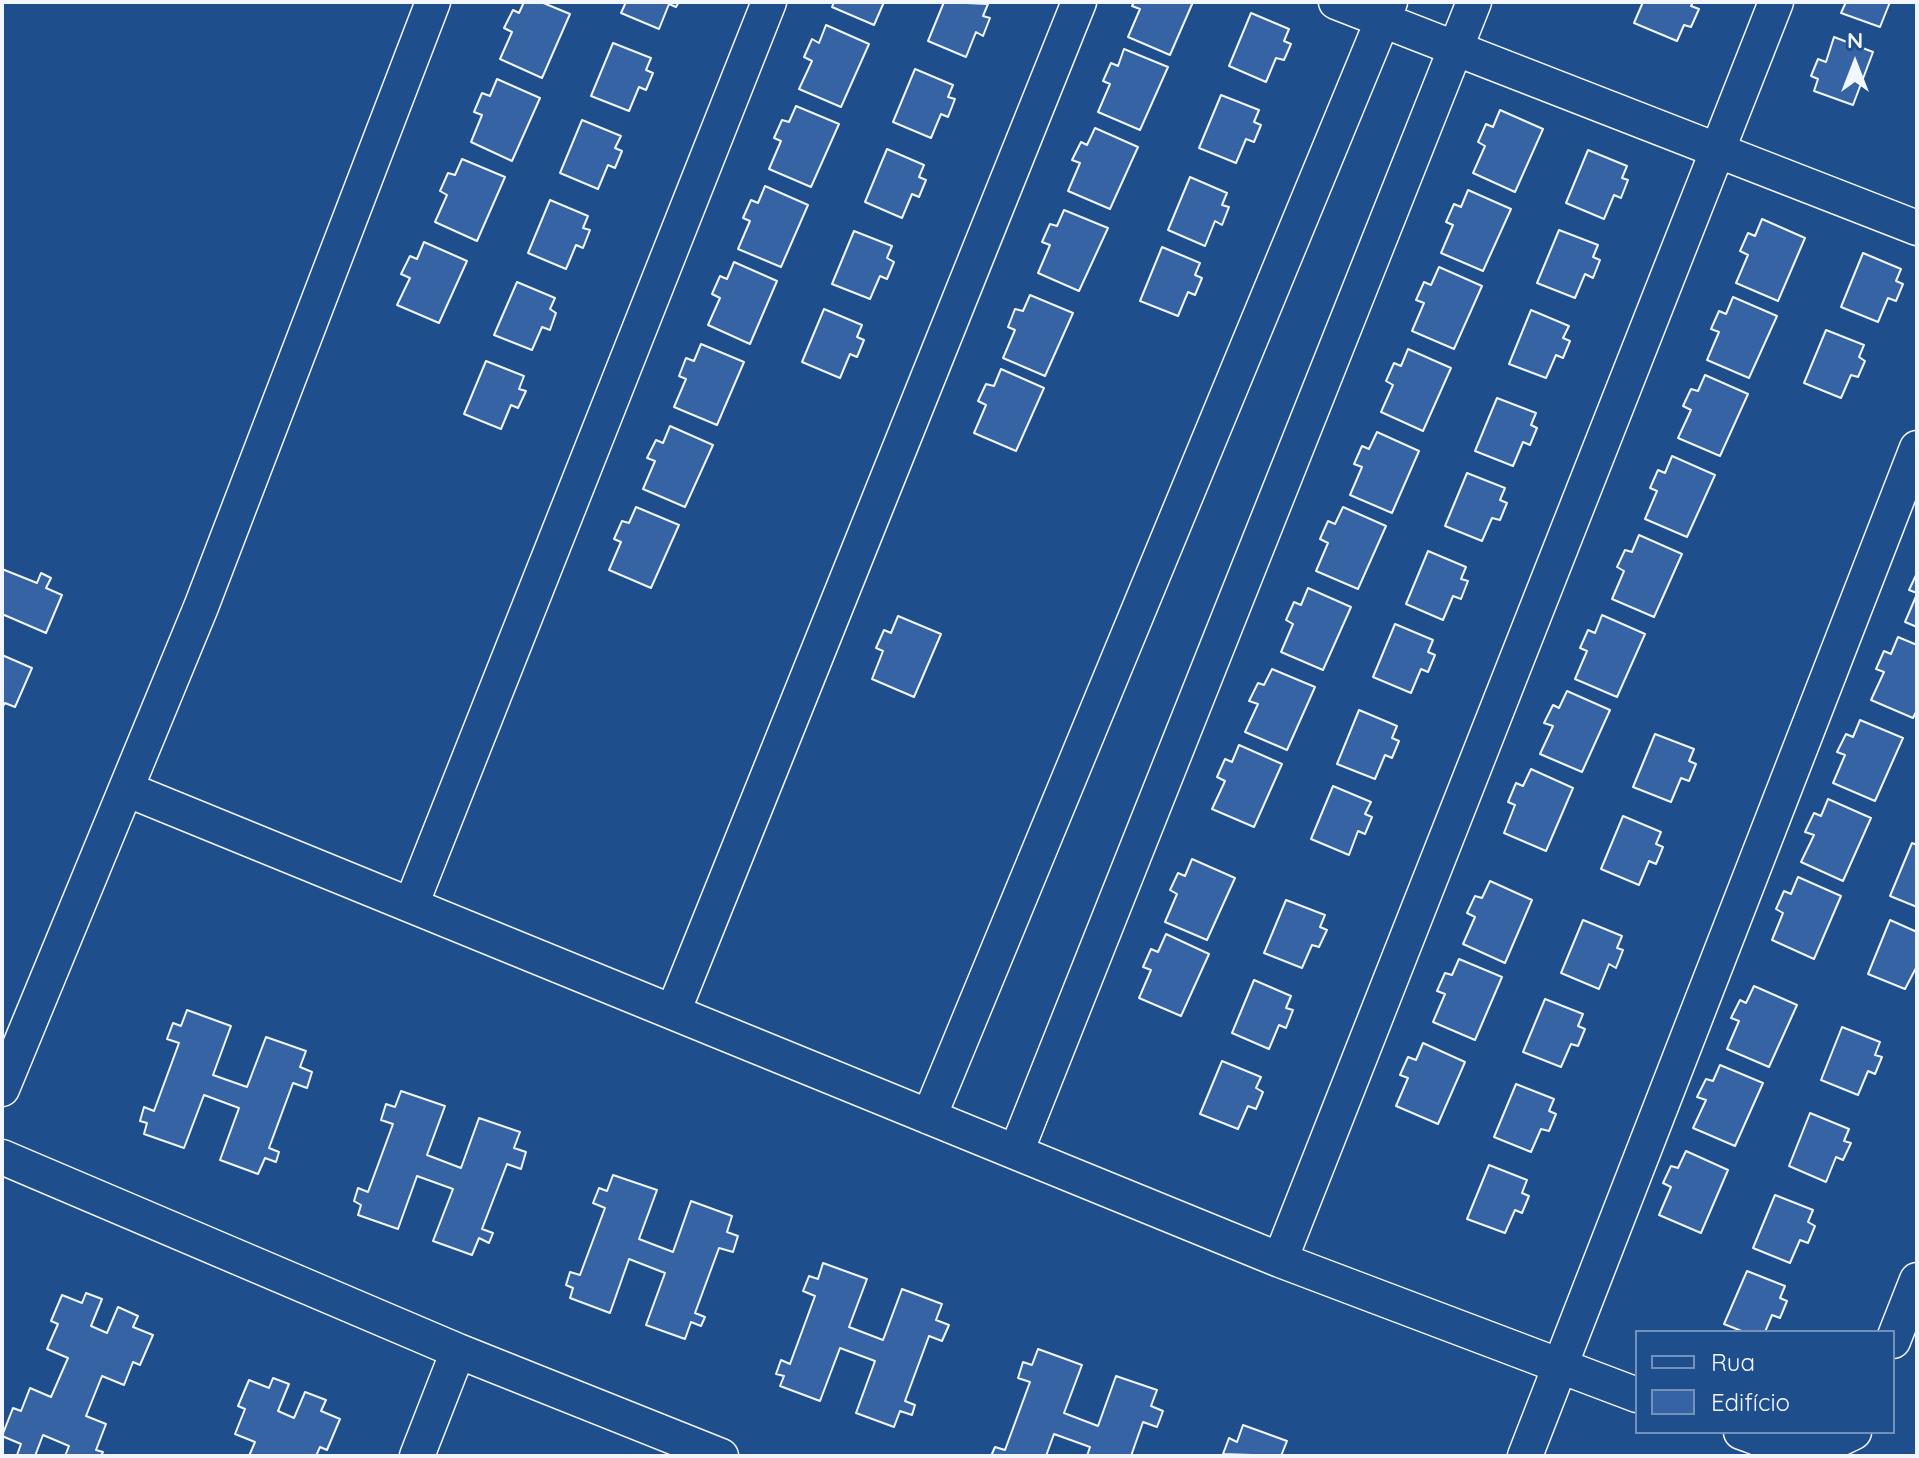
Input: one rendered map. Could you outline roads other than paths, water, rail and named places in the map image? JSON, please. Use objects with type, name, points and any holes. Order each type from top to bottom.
[{"type":"street","points":[[2,1089],[201,607],[433,2]]},
{"type":"street","points":[[411,905],[769,2]]},
{"type":"street","points":[[673,1012],[1079,2]]},
{"type":"street","points":[[1336,2],[1387,11],[1456,49],[1917,228]]},
{"type":"street","points":[[1016,1152],[1474,2]]},
{"type":"street","points":[[1280,1260],[1776,2]]},
{"type":"street","points":[[929,1117],[1387,11]]},
{"type":"street","points":[[1525,1456],[1917,448]]},
{"type":"street","points":[[126,789],[1280,1260],[1635,1394]]},
{"type":"street","points":[[2,1157],[458,1351],[721,1456]]},
{"type":"street","points":[[1895,1336],[1917,1280]]},
{"type":"street","points":[[417,1456],[458,1351]]},
{"type":"street","points":[[1747,1434],[1806,1455],[1827,1450],[1851,1434]]}]
